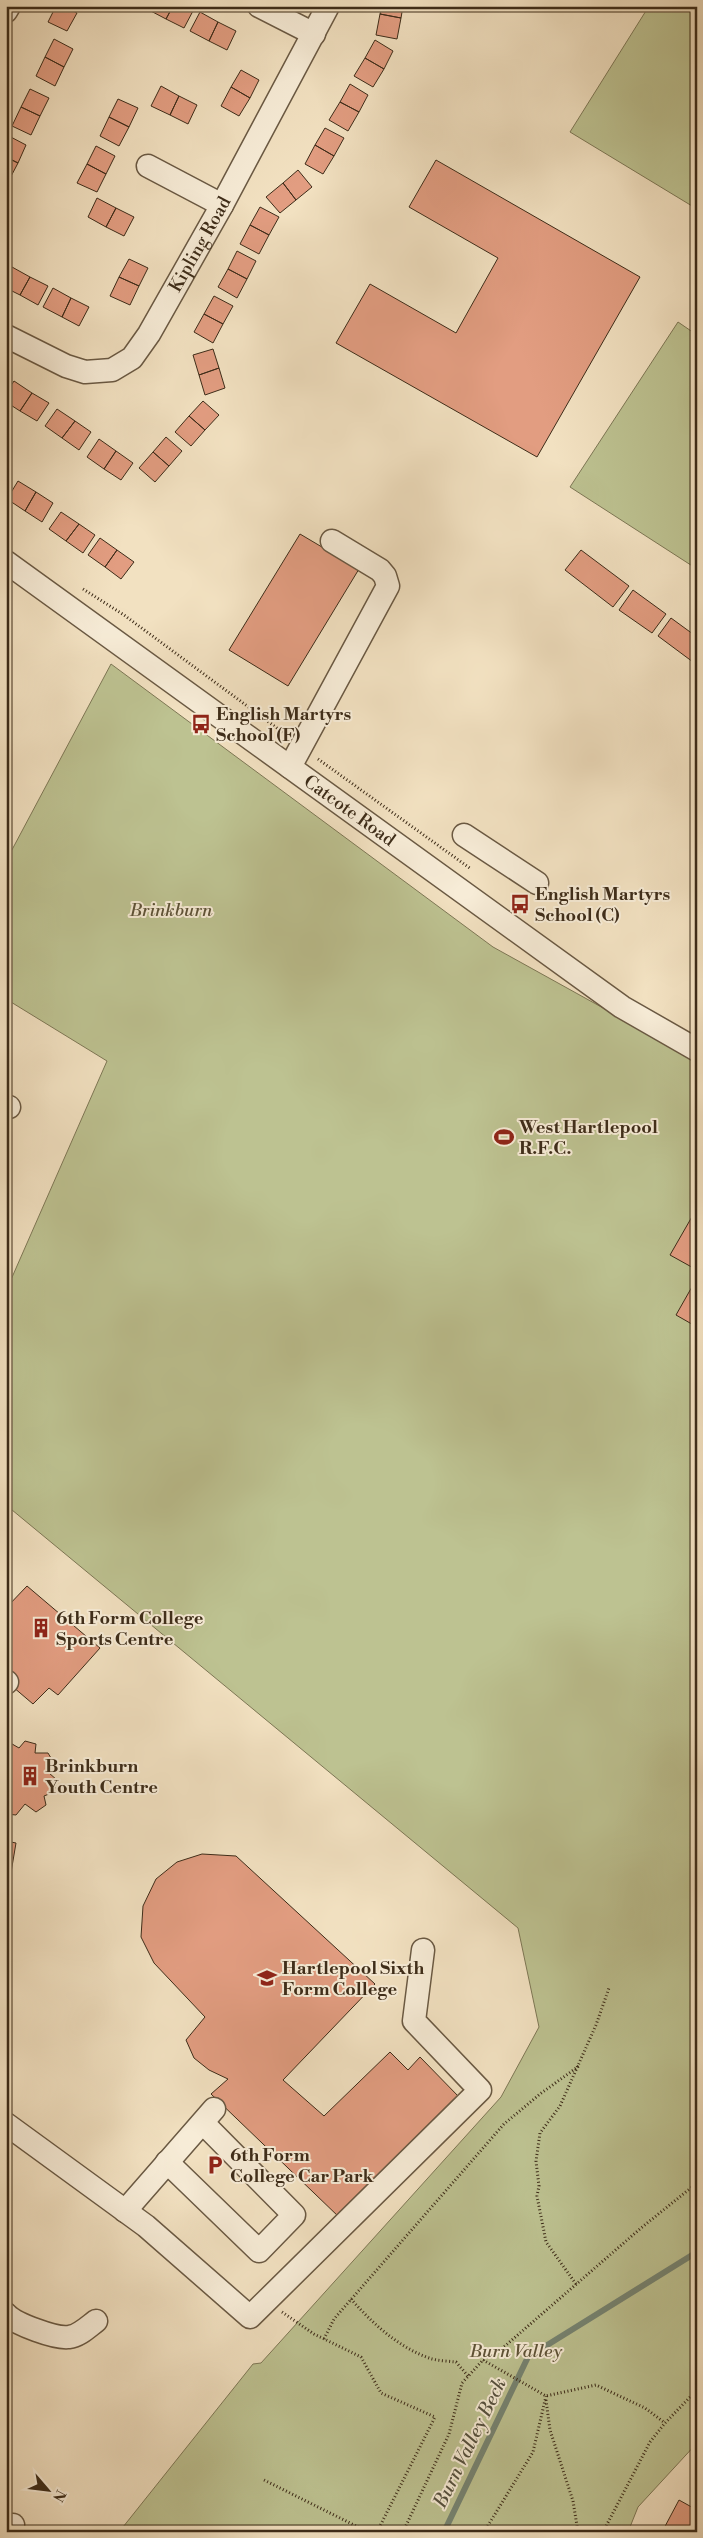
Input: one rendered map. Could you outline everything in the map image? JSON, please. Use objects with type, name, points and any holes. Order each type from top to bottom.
[{"type":"street","points":[[6,11],[9,6]]},
{"type":"street","points":[[258,6],[314,34]]},
{"type":"street","name":"Kipling Road","points":[[6,336],[66,366],[85,372],[112,370],[132,358],[149,334],[222,205],[328,6]]},
{"type":"street","points":[[148,166],[222,205]]},
{"type":"street","points":[[290,767],[388,586],[385,576],[380,570],[332,541]]},
{"type":"street","name":"Catcote Road","points":[[7,565],[622,1007],[697,1050]]},
{"type":"street","points":[[464,835],[537,883]]},
{"type":"street","points":[[6,2124],[146,2226],[250,2317],[480,2090],[414,2022],[423,1950]]},
{"type":"street","points":[[124,2211],[209,2116],[294,2215],[258,2251],[168,2162]]},
{"type":"street","points":[[6,2314],[20,2324],[66,2338],[76,2336],[96,2321]]},
{"type":"path","points":[[82,588],[124,615],[473,870]]},
{"type":"path","points":[[576,2284],[546,2242],[537,2196],[539,2186],[536,2161],[540,2133],[560,2106],[579,2066],[610,1988]]},
{"type":"path","points":[[324,2339],[334,2319],[350,2299],[504,2124],[540,2094],[579,2066]]},
{"type":"path","points":[[403,2532],[449,2434],[462,2383],[483,2360],[505,2346],[641,2228],[697,2183]]},
{"type":"path","points":[[350,2299],[368,2319],[401,2344],[430,2358],[456,2362],[468,2376]]},
{"type":"path","points":[[266,2301],[324,2339],[360,2357],[381,2393],[435,2417],[377,2532]]},
{"type":"path","points":[[483,2360],[546,2396],[596,2385],[645,2408],[664,2423]]},
{"type":"path","points":[[603,2532],[650,2442],[664,2423],[697,2390]]},
{"type":"path","points":[[484,2532],[533,2452],[546,2396]]},
{"type":"path","points":[[546,2396],[550,2430],[573,2501],[578,2532]]},
{"type":"path","points":[[264,2480],[368,2532]]},
{"type":"green space","points":[[649,6],[697,6],[697,209],[570,132]]},
{"type":"green space","points":[[678,322],[697,335],[697,569],[570,487]]},
{"type":"green space","points":[[111,664],[493,947],[697,1060],[697,2443],[638,2507],[628,2532],[119,2532],[253,2364],[261,2363],[501,2097],[539,2027],[518,1928],[6,1505],[6,1291],[107,1061],[6,999],[6,861]]},
{"type":"building","points":[[56,6],[64,6],[77,13],[67,31],[48,22]]},
{"type":"building","points":[[149,6],[173,6],[166,19],[147,9]]},
{"type":"building","points":[[173,6],[188,6],[194,9],[184,28],[166,19]]},
{"type":"building","points":[[382,6],[403,6],[401,18],[380,14]]},
{"type":"building","points":[[200,12],[218,22],[209,41],[190,31]]},
{"type":"building","points":[[380,14],[401,18],[397,39],[376,35]]},
{"type":"building","points":[[218,22],[236,31],[227,50],[209,41]]},
{"type":"building","points":[[54,39],[73,49],[64,67],[45,57]]},
{"type":"building","points":[[375,40],[393,51],[384,69],[365,58]]},
{"type":"building","points":[[45,57],[64,67],[55,86],[36,76]]},
{"type":"building","points":[[365,58],[384,69],[373,87],[354,76]]},
{"type":"building","points":[[241,70],[259,80],[250,98],[231,87]]},
{"type":"building","points":[[350,84],[368,95],[359,112],[340,102]]},
{"type":"building","points":[[161,86],[179,96],[170,115],[151,106]]},
{"type":"building","points":[[231,87],[250,98],[239,116],[221,106]]},
{"type":"building","points":[[30,89],[49,98],[40,116],[21,107]]},
{"type":"building","points":[[179,96],[197,105],[188,124],[170,115]]},
{"type":"building","points":[[118,99],[138,108],[129,127],[109,117]]},
{"type":"building","points":[[340,102],[359,112],[348,131],[329,120]]},
{"type":"building","points":[[21,107],[40,116],[31,135],[12,126]]},
{"type":"building","points":[[109,117],[129,127],[119,146],[100,136]]},
{"type":"building","points":[[325,128],[344,138],[334,156],[315,145]]},
{"type":"building","points":[[7,135],[26,145],[18,163],[6,157]]},
{"type":"building","points":[[315,145],[334,156],[323,174],[305,164]]},
{"type":"building","points":[[96,146],[115,156],[106,174],[87,164]]},
{"type":"building","points":[[6,157],[18,163],[8,182],[6,181]]},
{"type":"building","points":[[436,160],[640,277],[537,457],[336,343],[370,284],[456,333],[498,258],[409,207]]},
{"type":"building","points":[[87,164],[106,174],[97,192],[77,183]]},
{"type":"building","points":[[298,170],[312,187],[296,200],[283,183]]},
{"type":"building","points":[[283,183],[296,200],[280,213],[266,197]]},
{"type":"building","points":[[97,198],[116,208],[106,227],[88,217]]},
{"type":"building","points":[[260,207],[279,217],[269,235],[250,225]]},
{"type":"building","points":[[116,208],[134,217],[124,236],[106,227]]},
{"type":"building","points":[[250,225],[269,235],[259,254],[240,244]]},
{"type":"building","points":[[237,251],[256,261],[247,279],[228,269]]},
{"type":"building","points":[[129,259],[148,268],[139,286],[119,277]]},
{"type":"building","points":[[12,267],[30,277],[20,295],[6,288],[6,277]]},
{"type":"building","points":[[228,269],[247,279],[237,298],[218,287]]},
{"type":"building","points":[[30,277],[48,286],[38,305],[20,295]]},
{"type":"building","points":[[119,277],[139,286],[130,305],[110,296]]},
{"type":"building","points":[[53,288],[71,298],[62,317],[43,307]]},
{"type":"building","points":[[214,296],[233,306],[223,324],[204,314]]},
{"type":"building","points":[[71,298],[89,307],[79,326],[62,317]]},
{"type":"building","points":[[204,314],[223,324],[213,343],[194,332]]},
{"type":"building","points":[[213,349],[219,368],[199,375],[193,355]]},
{"type":"building","points":[[219,368],[225,388],[205,395],[199,375]]},
{"type":"building","points":[[14,381],[32,393],[20,411],[6,402],[6,393]]},
{"type":"building","points":[[32,393],[49,403],[37,421],[20,411]]},
{"type":"building","points":[[203,401],[219,415],[205,430],[189,416]]},
{"type":"building","points":[[57,409],[75,421],[62,438],[45,426]]},
{"type":"building","points":[[189,416],[205,430],[191,446],[175,432]]},
{"type":"building","points":[[75,421],[91,432],[79,450],[62,438]]},
{"type":"building","points":[[166,437],[182,451],[169,466],[153,452]]},
{"type":"building","points":[[99,439],[116,451],[104,469],[87,457]]},
{"type":"building","points":[[116,451],[133,463],[121,480],[104,469]]},
{"type":"building","points":[[153,452],[169,466],[155,482],[139,468]]},
{"type":"building","points":[[18,481],[36,492],[25,511],[7,499]]},
{"type":"building","points":[[36,492],[53,503],[42,522],[25,511]]},
{"type":"building","points":[[61,512],[79,524],[66,541],[49,529]]},
{"type":"building","points":[[79,524],[95,535],[83,553],[66,541]]},
{"type":"building","points":[[300,534],[359,569],[288,686],[229,650]]},
{"type":"building","points":[[100,538],[117,550],[105,567],[88,555]]},
{"type":"building","points":[[117,550],[134,562],[121,579],[105,567]]},
{"type":"building","points":[[581,550],[629,586],[613,607],[565,570]]},
{"type":"building","points":[[633,590],[666,614],[652,633],[619,610]]},
{"type":"building","points":[[671,618],[697,637],[697,665],[658,636]]},
{"type":"building","points":[[697,1208],[697,1270],[670,1255]]},
{"type":"building","points":[[697,1278],[697,1327],[676,1315]]},
{"type":"building","name":"6th Form College Sports Centre","points":[[27,1586],[100,1648],[58,1695],[49,1688],[33,1704],[6,1681],[6,1608]]},
{"type":"building","name":"Brinkburn Youth Centre","points":[[7,1741],[19,1748],[25,1741],[36,1744],[35,1753],[48,1753],[54,1763],[49,1773],[57,1780],[54,1792],[44,1796],[46,1805],[36,1812],[25,1804],[16,1815],[6,1814]]},
{"type":"building","points":[[6,1841],[16,1843],[6,1902]]},
{"type":"building","points":[[202,1854],[236,1856],[375,1984],[283,2080],[324,2116],[390,2052],[408,2070],[420,2057],[460,2098],[340,2218],[211,2094],[228,2079],[209,2070],[194,2058],[186,2040],[205,2017],[154,1963],[141,1937],[143,1906],[156,1879],[177,1862]]},
{"type":"building","points":[[679,2500],[697,2510],[697,2532],[662,2532]]},
{"type":"waterway","name":"Burn Valley Beck","points":[[444,2532],[528,2357],[697,2252]]},
{"type":"place","name":"English Martyrs School (F)","points":[[201,724]]},
{"type":"place","name":"English Martyrs School (C)","points":[[520,904]]},
{"type":"place","name":"West Hartlepool R.F.C.","points":[[504,1137]]},
{"type":"place","name":"6th Form College Sports Centre","points":[[41,1628]]},
{"type":"place","name":"Brinkburn Youth Centre","points":[[30,1776]]},
{"type":"place","name":"Hartlepool Sixth Form College","points":[[267,1978]]},
{"type":"place","name":"6th Form College Car Park","points":[[215,2165]]},
{"type":"park label","name":"Brinkburn","points":[[171,910]]},
{"type":"park label","name":"Burn Valley","points":[[516,2351]]}]
